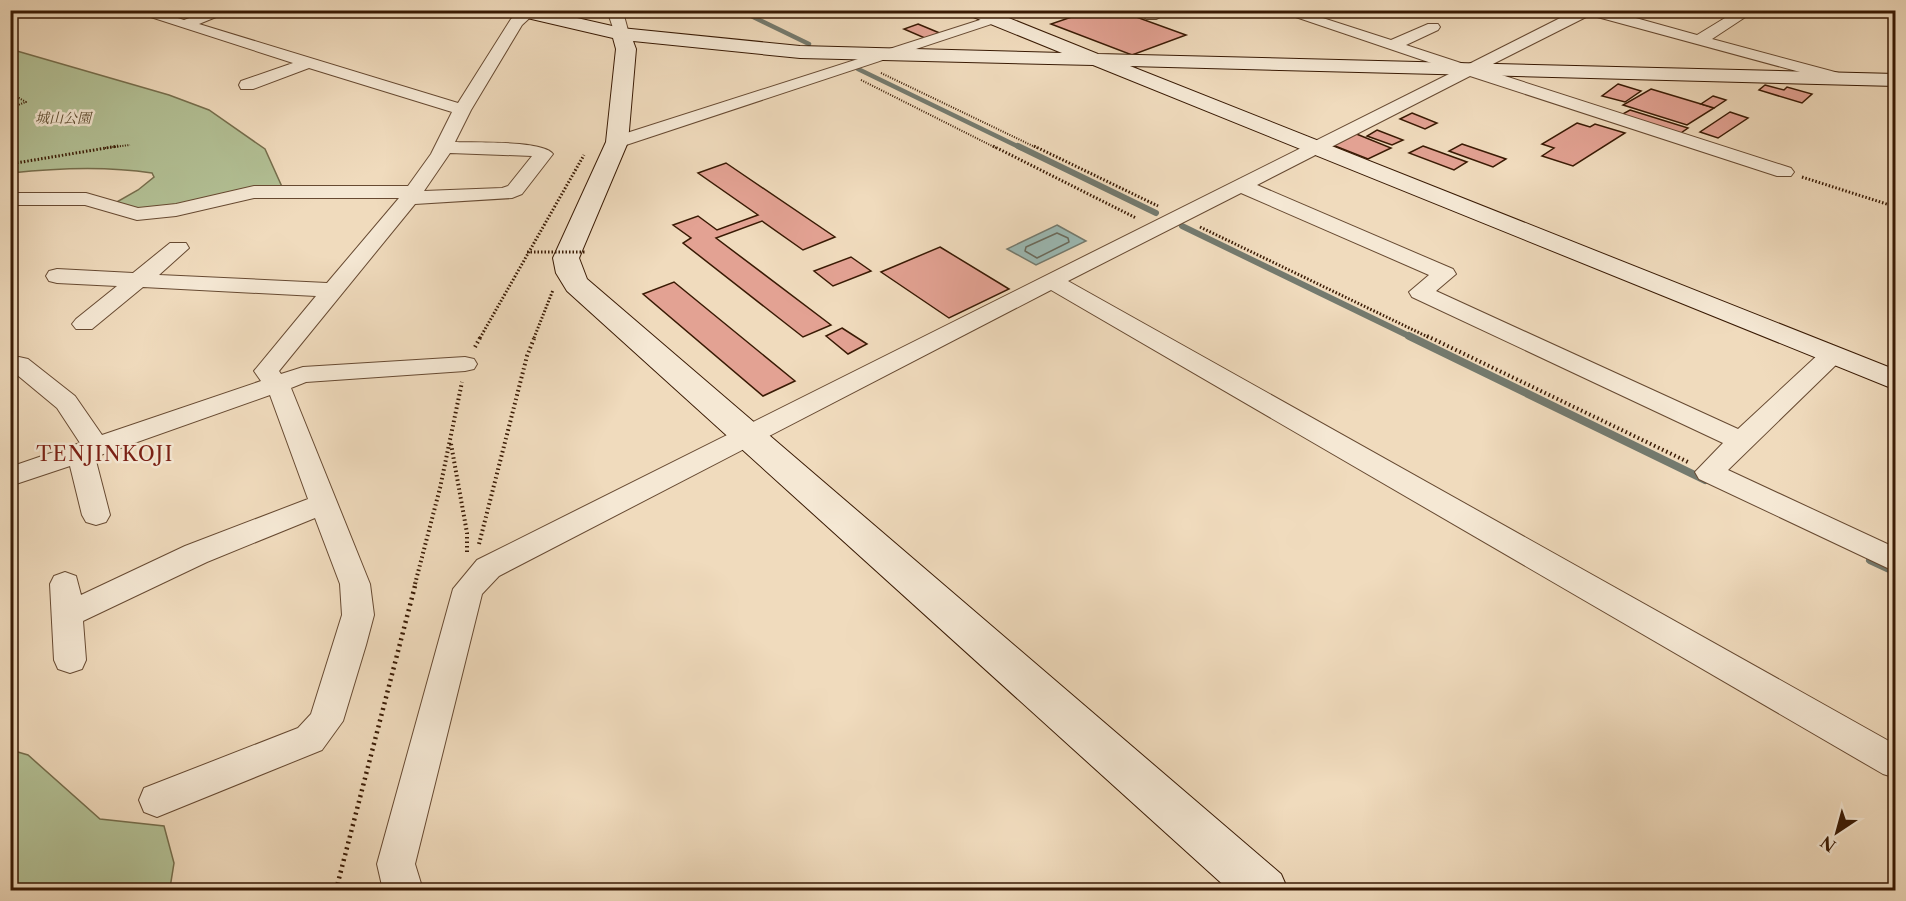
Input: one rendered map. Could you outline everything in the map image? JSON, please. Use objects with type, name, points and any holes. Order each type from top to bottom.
[{"type":"street","points":[[136,10],[462,110]]},
{"type":"street","points":[[186,24],[226,10]]},
{"type":"street","points":[[972,10],[1313,149],[1896,381]]},
{"type":"street","points":[[603,144],[852,63],[892,55],[1027,10]]},
{"type":"street","points":[[1151,16],[1167,10]]},
{"type":"street","points":[[1282,10],[1784,172]]},
{"type":"street","points":[[403,891],[396,864],[468,589],[488,568],[746,435],[1588,10],[1844,79]]},
{"type":"street","points":[[1700,40],[1749,10]]},
{"type":"street","points":[[158,800],[310,739],[326,721],[358,615],[355,584],[282,393],[266,371],[411,195],[443,147],[462,110],[522,12],[618,22],[800,52],[852,63]]},
{"type":"street","points":[[618,22],[626,49],[576,255],[569,273],[577,285],[1264,891]]},
{"type":"street","points":[[1391,46],[1433,27]]},
{"type":"street","points":[[892,55],[1896,80]]},
{"type":"street","points":[[247,85],[308,63]]},
{"type":"street","points":[[10,199],[86,199],[137,214],[176,210],[254,192],[505,194],[514,190],[544,154],[537,151],[443,147]]},
{"type":"street","points":[[1240,185],[1445,274],[1420,292],[1741,441]]},
{"type":"street","points":[[84,324],[178,248]]},
{"type":"street","points":[[57,276],[331,290]]},
{"type":"street","points":[[1052,281],[1896,763]]},
{"type":"street","points":[[1831,356],[1709,472],[1896,561]]},
{"type":"street","points":[[19,364],[66,402],[88,449],[96,515]]},
{"type":"street","points":[[10,477],[274,383],[303,375],[465,364]]},
{"type":"street","points":[[67,615],[196,554],[324,504]]},
{"type":"street","points":[[64,584],[70,660]]},
{"type":"lane","points":[[1452,10],[1465,10]]},
{"type":"path","points":[[852,63],[1179,216],[1709,472]]},
{"type":"path","points":[[852,63],[1156,228]]},
{"type":"path","points":[[10,93],[26,102],[10,108]]},
{"type":"path","points":[[336,891],[440,488],[465,364],[527,252],[563,196],[603,144]]},
{"type":"path","points":[[10,164],[86,150],[130,146]]},
{"type":"path","points":[[1784,172],[1896,207]]},
{"type":"path","points":[[468,589],[527,356],[576,255],[527,252]]},
{"type":"path","points":[[450,440],[467,533],[468,589]]},
{"type":"green space","name":"城山公園","points":[[10,49],[169,95],[209,110],[265,149],[283,189],[152,212],[115,203],[138,190],[154,177],[152,173],[82,168],[11,173]]},
{"type":"green space","points":[[11,750],[28,755],[100,819],[164,826],[174,863],[170,888],[181,890],[11,890]]},
{"type":"water","points":[[1057,225],[1086,241],[1036,265],[1007,249]]},
{"type":"building","points":[[1092,10],[1117,10],[1186,35],[1132,55],[1051,24]]},
{"type":"building","points":[[918,24],[942,34],[927,39],[904,29]]},
{"type":"building","points":[[1618,84],[1641,91],[1625,102],[1602,96]]},
{"type":"building","points":[[1765,85],[1784,90],[1787,87],[1812,94],[1802,103],[1759,90]]},
{"type":"building","points":[[1651,89],[1714,108],[1687,125],[1623,105]]},
{"type":"building","points":[[1713,96],[1726,100],[1714,108],[1701,104]]},
{"type":"building","points":[[1630,110],[1688,128],[1678,135],[1619,116]]},
{"type":"building","points":[[1730,112],[1748,118],[1718,138],[1700,132]]},
{"type":"building","points":[[1412,113],[1437,123],[1425,129],[1400,119]]},
{"type":"building","points":[[1577,123],[1590,127],[1595,124],[1625,133],[1573,166],[1542,156],[1554,148],[1542,144]]},
{"type":"building","points":[[1377,130],[1403,140],[1392,145],[1367,136]]},
{"type":"building","points":[[1354,133],[1391,148],[1368,159],[1330,144]]},
{"type":"building","points":[[1462,144],[1506,159],[1493,167],[1449,151]]},
{"type":"building","points":[[1423,146],[1467,162],[1454,170],[1409,153]]},
{"type":"building","points":[[726,163],[835,237],[803,250],[762,221],[716,238],[831,325],[803,337],[683,243],[691,238],[673,225],[698,216],[717,230],[758,215],[698,173]]},
{"type":"building","points":[[940,247],[1009,289],[949,318],[881,272]]},
{"type":"building","points":[[851,257],[871,271],[833,286],[814,271]]},
{"type":"building","points":[[674,282],[795,381],[763,396],[643,294]]},
{"type":"building","points":[[842,328],[867,344],[848,354],[826,336]]},
{"type":"waterway","points":[[739,10],[809,44]]},
{"type":"waterway","points":[[858,69],[1021,148]]},
{"type":"waterway","points":[[1018,146],[1156,213]]},
{"type":"waterway","points":[[1182,226],[1413,338]]},
{"type":"waterway","points":[[1409,336],[1705,480]]},
{"type":"waterway","points":[[1870,560],[1896,572]]},
{"type":"district","name":"TENJINKOJI","points":[[105,454]]}]
